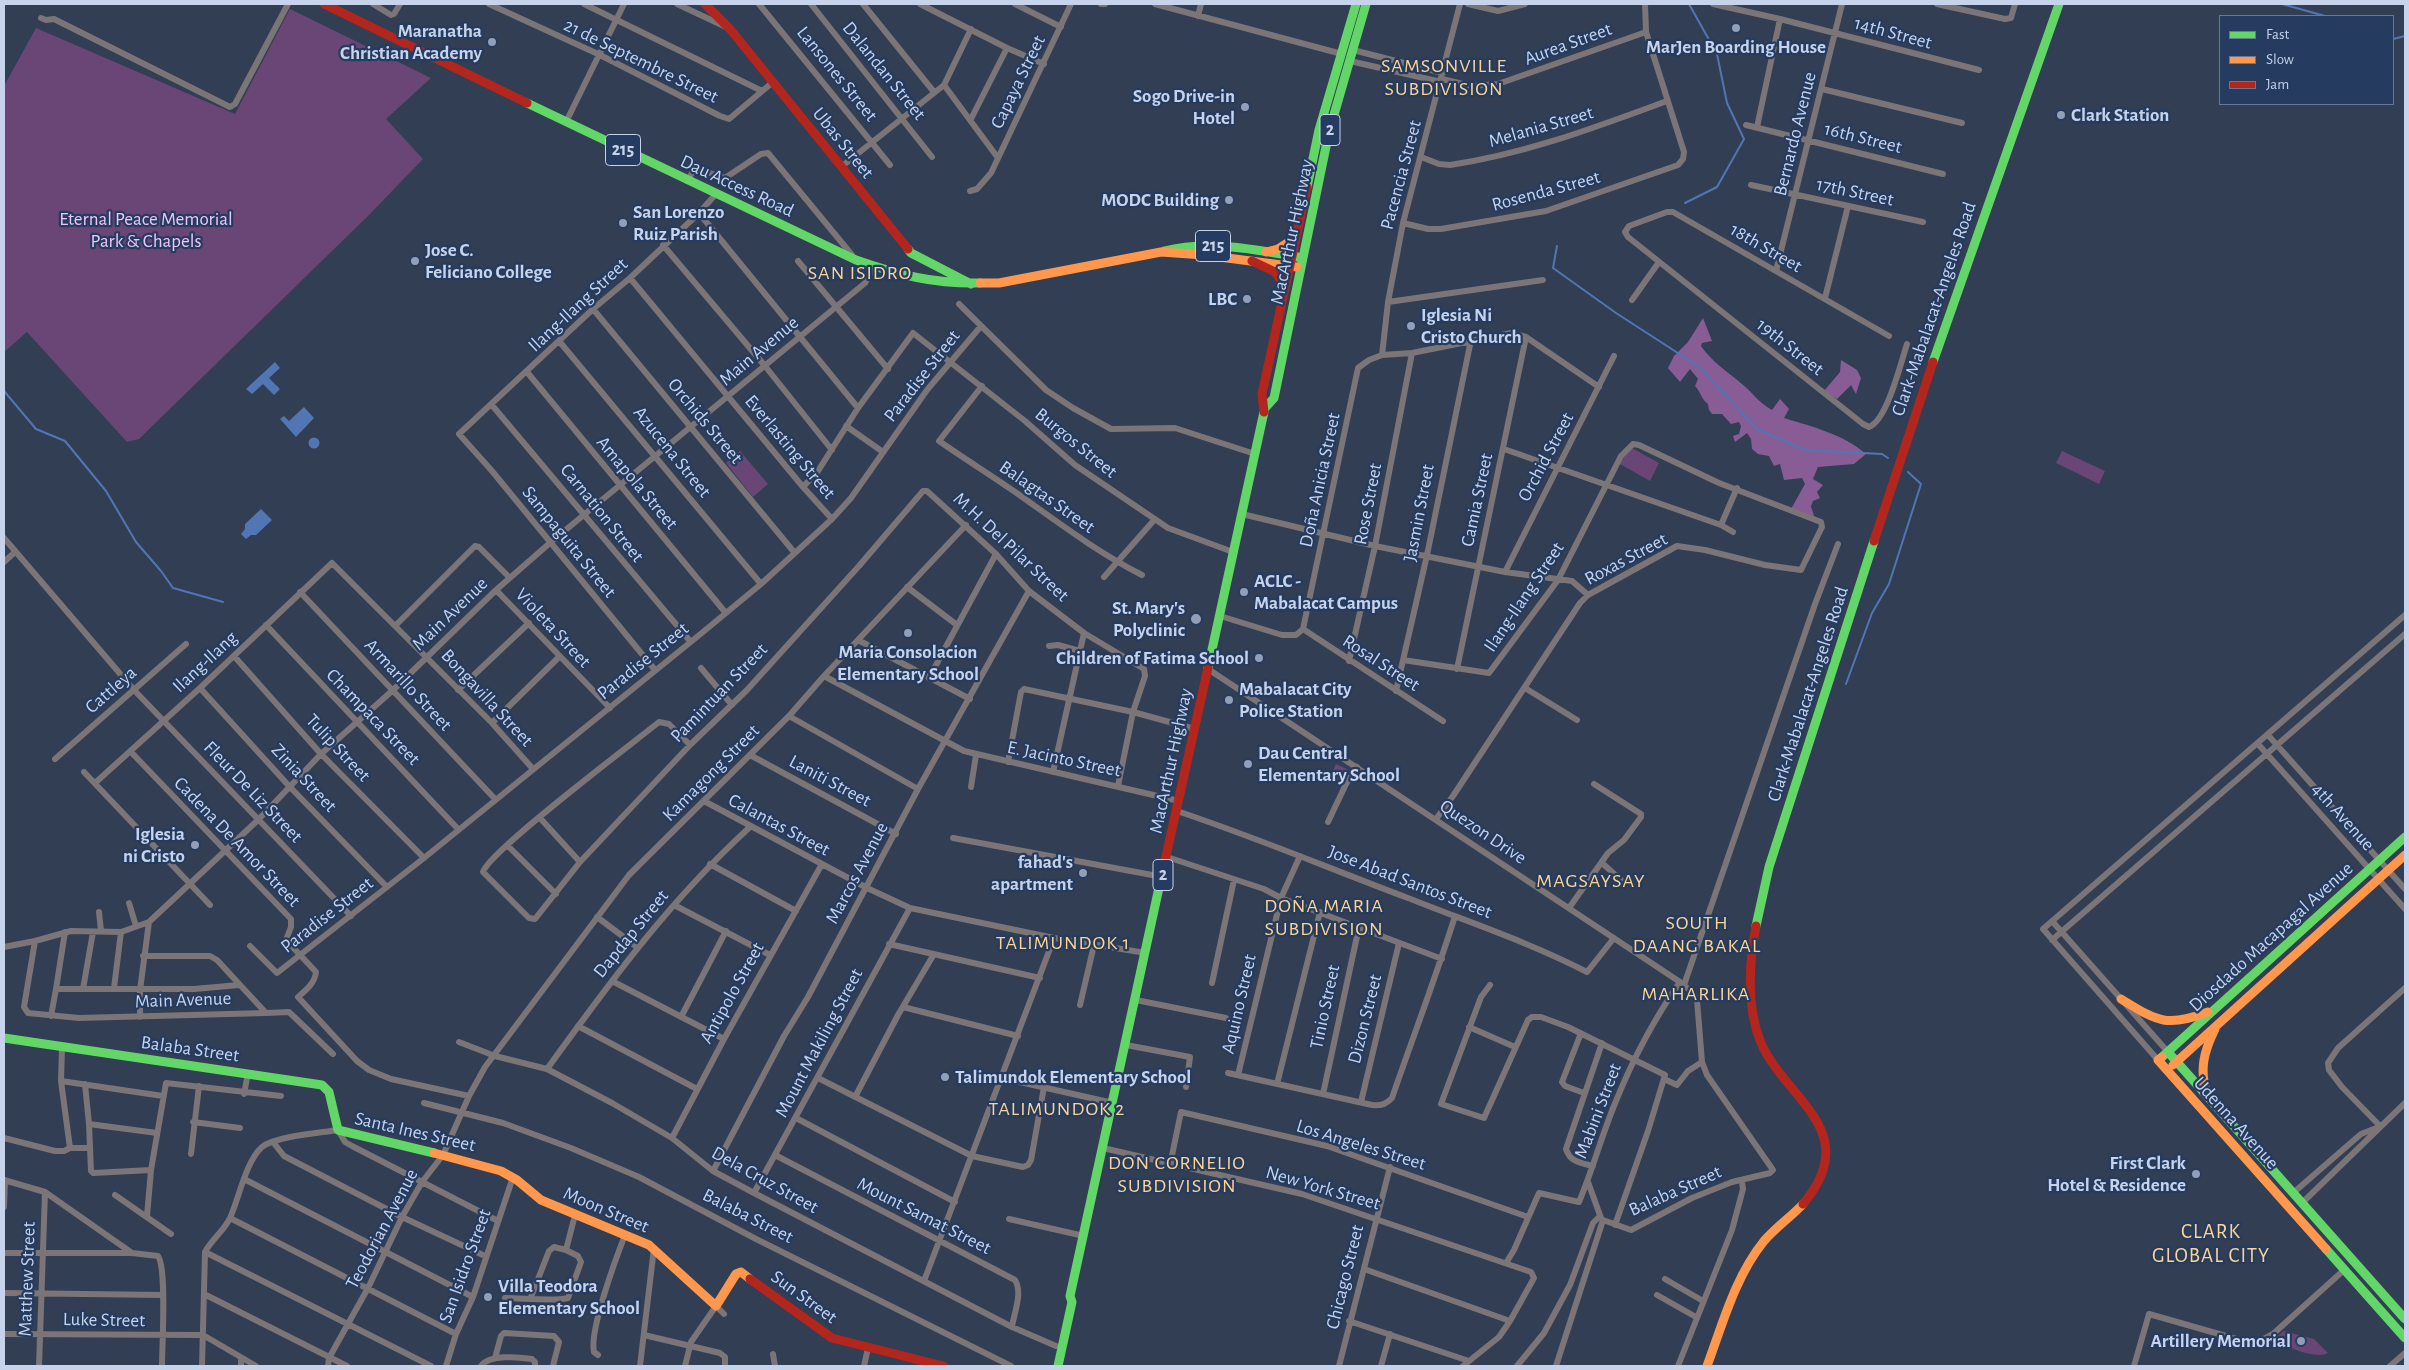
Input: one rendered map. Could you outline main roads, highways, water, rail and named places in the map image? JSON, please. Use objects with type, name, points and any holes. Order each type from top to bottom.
[{"type":"main road","name":"Dau Access Road","points":[[324,4],[715,195],[874,267],[929,281],[971,284],[1020,280],[1161,252],[1178,246],[1196,245],[1266,252],[1290,261]]},
{"type":"main road","name":"MacArthur Highway","points":[[1052,1366],[1066,1301],[1070,1296],[1084,1236],[1147,953],[1265,408],[1262,394],[1294,238],[1324,108],[1356,4]]},
{"type":"main road","name":"MacArthur Highway","points":[[1265,408],[1274,398],[1329,132],[1366,4]]},
{"type":"main road","name":"Clark-Mabalacat-Angeles Road","points":[[1707,1366],[1749,1264],[1774,1229],[1807,1199],[1821,1172],[1825,1155],[1822,1134],[1811,1109],[1773,1063],[1756,1026],[1753,1006],[1753,942],[1769,867],[1929,372],[2059,4]]},
{"type":"main road","name":"Ubas Street","points":[[707,5],[730,29],[911,253],[971,284]]},
{"type":"main road","points":[[1266,252],[1278,249],[1294,238]]},
{"type":"main road","name":"Dau Access Road","points":[[1161,252],[1302,263]]},
{"type":"main road","points":[[1252,260],[1275,272],[1285,286]]},
{"type":"main road","name":"Diosdado Macapagal Avenue","points":[[2158,1060],[2405,837]]},
{"type":"main road","name":"Diosdado Macapagal Avenue","points":[[2167,1070],[2405,855]]},
{"type":"main road","points":[[2121,999],[2150,1016],[2168,1023],[2185,1021],[2213,1010]]},
{"type":"main road","points":[[2208,1098],[2202,1078],[2202,1060],[2218,1024]]},
{"type":"main road","name":"Balaba Street","points":[[4,1038],[184,1066],[248,1073],[326,1087],[332,1100],[338,1130]]},
{"type":"main road","name":"Udenna Avenue","points":[[2168,1052],[2405,1319]]},
{"type":"main road","name":"Udenna Avenue","points":[[2158,1060],[2405,1338]]},
{"type":"main road","name":"Santa Ines Street","points":[[338,1130],[485,1166],[513,1177],[541,1200]]},
{"type":"main road","name":"Moon Street","points":[[541,1200],[654,1248],[716,1306],[736,1274]]},
{"type":"main road","name":"Sun Street","points":[[736,1274],[741,1272],[747,1275],[832,1338],[908,1362],[943,1366]]},
{"type":"main road","name":"MacArthur Highway","points":[[1058,1366],[1072,1302],[1070,1296]]},
{"type":"water","points":[[275,362],[280,368],[269,378],[280,389],[274,395],[263,384],[252,394],[246,389]]},
{"type":"water","points":[[304,407],[314,418],[296,437],[280,419],[284,416],[289,421]]},
{"type":"water","points":[[314,437],[320,443],[314,449],[308,443]]},
{"type":"water","points":[[261,509],[272,520],[256,535],[251,535],[246,539],[241,534],[245,529],[245,524]]},
{"type":"waterway","points":[[1685,203],[1717,187],[1744,139],[1727,103],[1717,54],[1689,4]]},
{"type":"waterway","points":[[2282,4],[2321,15]]},
{"type":"waterway","points":[[2394,39],[2405,36]]},
{"type":"waterway","points":[[1557,246],[1553,268],[1616,313],[1701,368],[1757,429],[1805,450],[1882,454],[1888,458]]},
{"type":"waterway","points":[[4,391],[36,429],[65,441],[106,491],[136,542],[173,588],[223,602]]},
{"type":"waterway","points":[[1846,684],[1872,613],[1889,584],[1921,484],[1908,472]]},
{"type":"place","name":"MarJen Boarding House","points":[[1736,28]]},
{"type":"place","name":"Maranatha Christian Academy","points":[[492,42]]},
{"type":"place","name":"Sogo Drive-in Hotel","points":[[1245,107]]},
{"type":"place","name":"Clark Station","points":[[2061,115]]},
{"type":"place","name":"MODC Building","points":[[1229,200]]},
{"type":"place","name":"San Lorenzo Ruiz Parish","points":[[623,223]]},
{"type":"place","name":"Jose C. Feliciano College","points":[[415,261]]},
{"type":"place","name":"LBC","points":[[1247,299]]},
{"type":"place","name":"Iglesia Ni Cristo Church","points":[[1411,326]]},
{"type":"place","name":"ACLC - Mabalacat Campus","points":[[1244,592]]},
{"type":"place","name":"St. Mary's Polyclinic","points":[[1196,619]]},
{"type":"place","name":"Maria Consolacion Elementary School","points":[[908,633]]},
{"type":"place","name":"Children of Fatima School","points":[[1259,658]]},
{"type":"place","name":"Mabalacat City Police Station","points":[[1229,700]]},
{"type":"place","name":"Dau Central Elementary School","points":[[1248,764]]},
{"type":"place","name":"Iglesia ni Cristo","points":[[195,845]]},
{"type":"place","name":"fahad's apartment","points":[[1083,873]]},
{"type":"place","name":"Talimundok Elementary School","points":[[945,1077]]},
{"type":"place","name":"First Clark Hotel & Residence","points":[[2196,1174]]},
{"type":"place","name":"Villa Teodora Elementary School","points":[[488,1297]]},
{"type":"place","name":"Artillery Memorial","points":[[2301,1341]]},
{"type":"district","name":"SAMSONVILLE SUBDIVISION","points":[[1444,78]]},
{"type":"district","name":"SAN ISIDRO","points":[[860,273]]},
{"type":"district","name":"MAGSAYSAY","points":[[1591,881]]},
{"type":"district","name":"DOÑA MARIA SUBDIVISION","points":[[1324,918]]},
{"type":"district","name":"SOUTH DAANG BAKAL","points":[[1697,934]]},
{"type":"district","name":"TALIMUNDOK 1","points":[[1063,943]]},
{"type":"district","name":"MAHARLIKA","points":[[1696,994]]},
{"type":"district","name":"TALIMUNDOK 2","points":[[1057,1109]]},
{"type":"district","name":"DON CORNELIO SUBDIVISION","points":[[1177,1174]]},
{"type":"district","name":"CLARK GLOBAL CITY","points":[[2211,1244]]},
{"type":"park label","name":"Eternal Peace Memorial Park & Chapels","points":[[146,230]]}]
